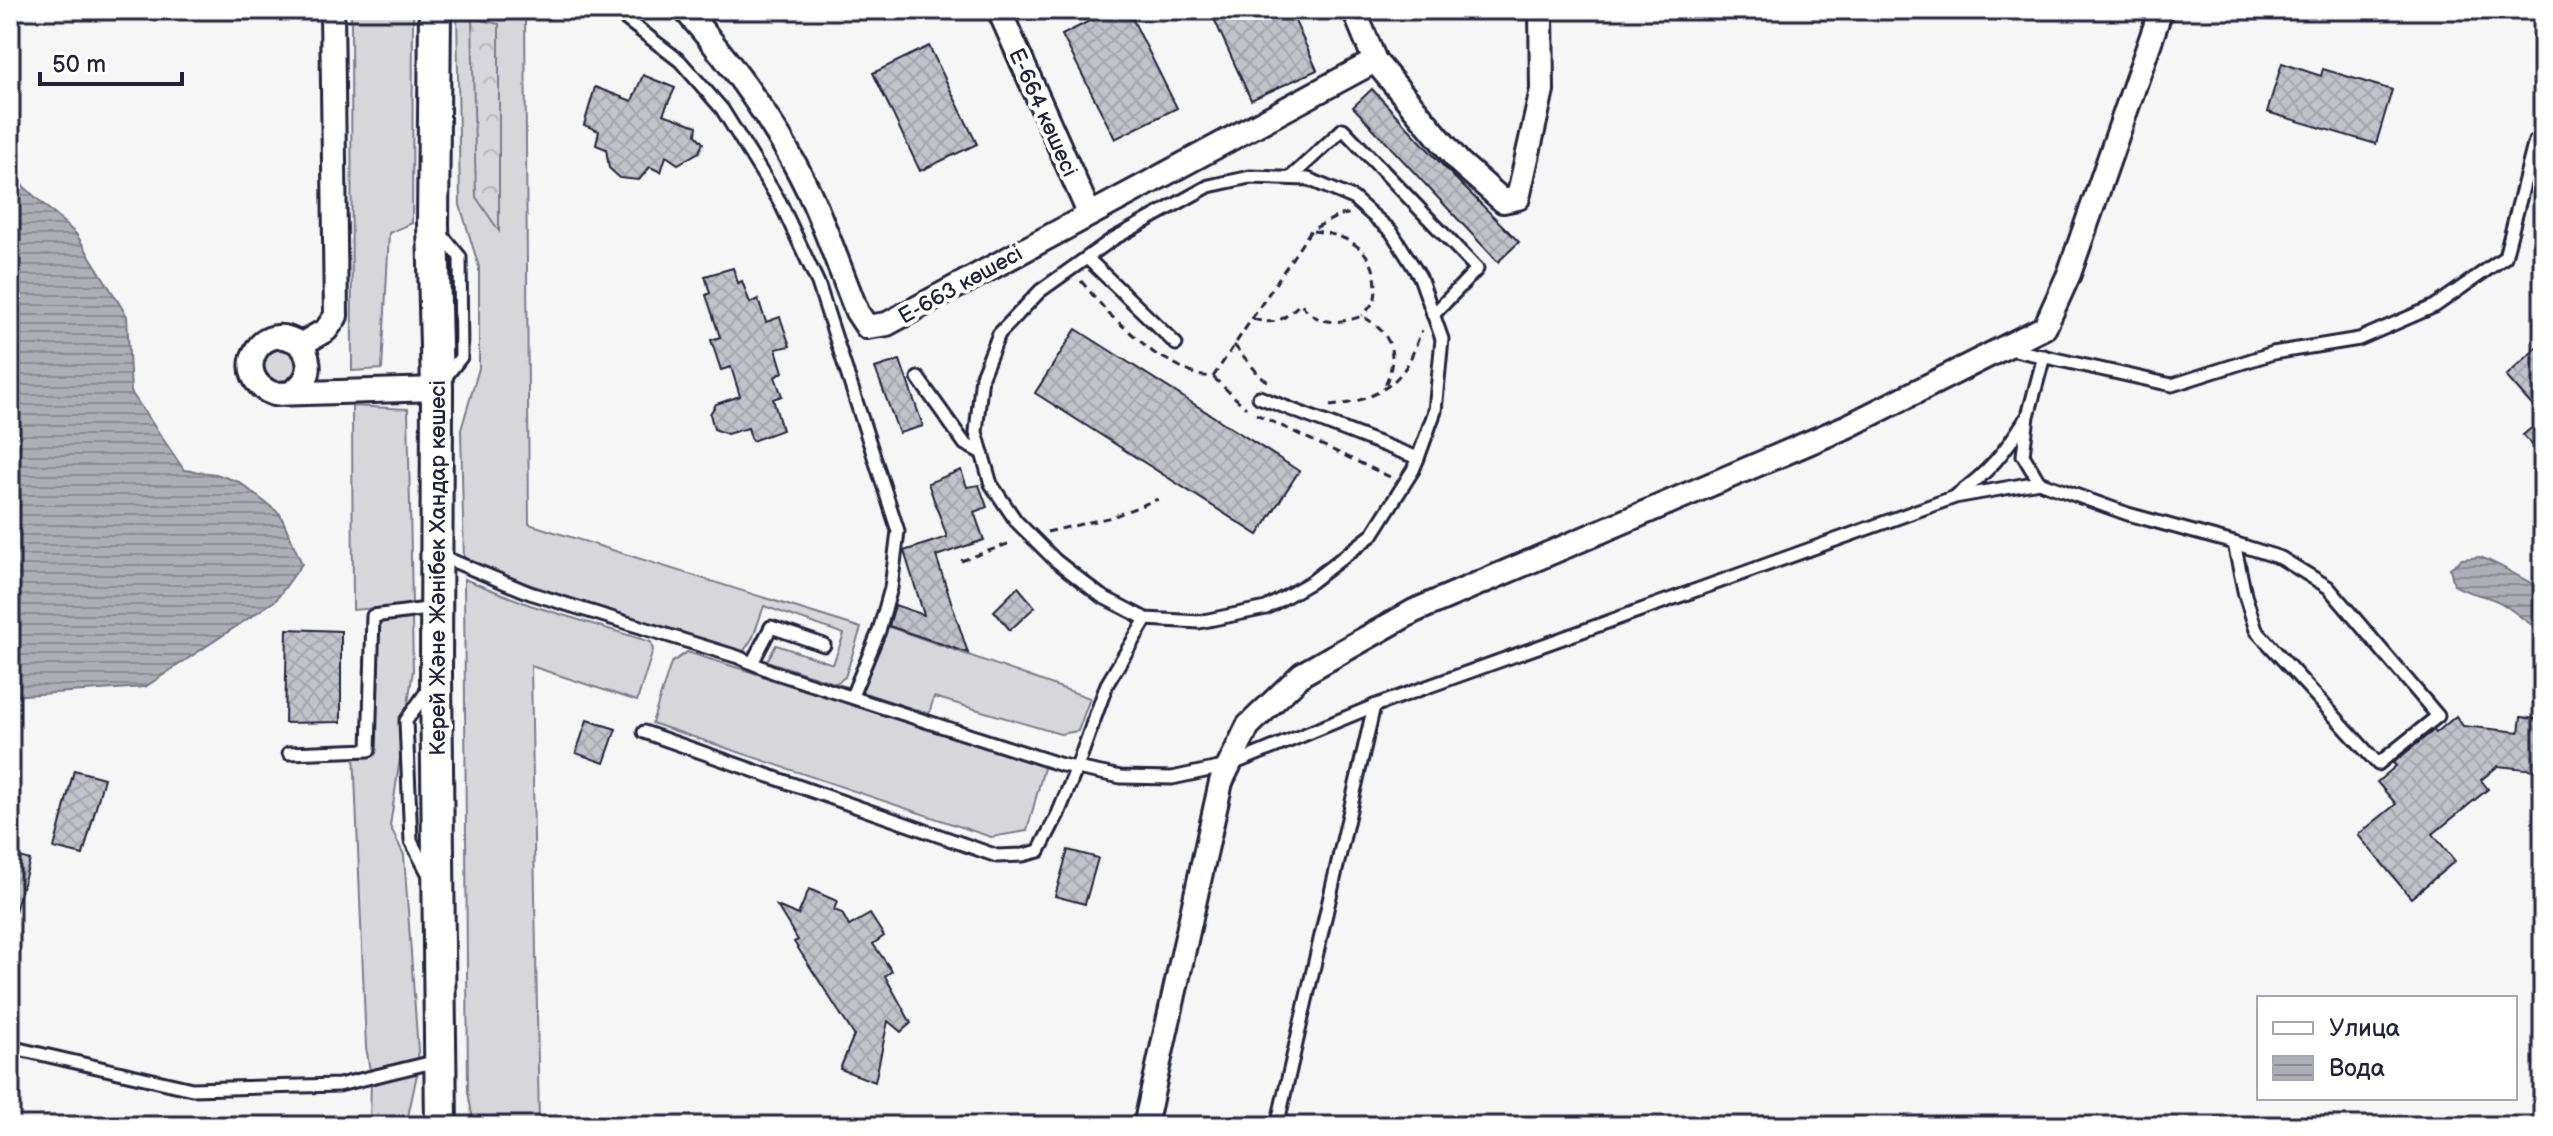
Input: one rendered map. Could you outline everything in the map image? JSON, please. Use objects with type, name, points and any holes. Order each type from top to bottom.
[{"type":"main road","name":"Керей Және Жәнібек Хандар көшесі","points":[[435,10],[433,223],[437,389],[436,677],[441,1126]]},
{"type":"street","points":[[300,345],[326,330],[336,316],[332,10]]},
{"type":"street","name":"Е-663 көшесі","points":[[685,10],[725,55],[771,121],[810,193],[857,312],[867,327],[887,324],[1375,61]]},
{"type":"street","name":"Е-664 көшесі","points":[[999,10],[1089,213]]},
{"type":"street","points":[[1354,10],[1375,61],[1459,162],[1503,201],[1518,198],[1542,90],[1541,10]]},
{"type":"street","points":[[1145,1126],[1221,782],[1248,726],[1302,674],[1414,611],[1848,426],[2045,327],[2069,274],[2161,10]]},
{"type":"street","points":[[292,392],[300,387],[309,371],[305,352],[300,345],[282,337],[272,338],[264,342],[252,357],[253,376],[258,385],[274,394],[437,389]]},
{"type":"lane","points":[[614,10],[680,61],[722,109],[780,202],[818,283],[898,531],[888,600],[879,631],[852,696]]},
{"type":"lane","points":[[1290,178],[1343,129],[1477,269],[1432,311]]},
{"type":"lane","points":[[2005,348],[2172,385],[2273,353],[2359,339],[2435,306],[2505,257],[2535,141]]},
{"type":"lane","points":[[1250,177],[1308,179],[1353,198],[1369,212],[1391,231],[1420,277],[1442,339],[1435,411],[1418,458],[1372,535],[1311,582],[1266,608],[1199,622],[1146,619],[1101,596],[1055,560],[1016,521],[991,484],[976,432],[982,376],[999,334],[1040,291],[1113,239],[1209,186],[1250,177]]},
{"type":"lane","points":[[1087,258],[1176,344]]},
{"type":"lane","points":[[2039,482],[2023,455],[2028,416],[2044,356]]},
{"type":"lane","points":[[918,378],[965,444],[982,453]]},
{"type":"lane","points":[[1259,397],[1418,458]]},
{"type":"lane","points":[[1955,497],[1982,478],[2005,452],[2028,416]]},
{"type":"lane","points":[[436,555],[530,593],[1062,765],[1121,777],[1172,778],[1228,766],[1374,706],[1955,497],[2039,482],[2128,514],[2234,543],[2281,558],[2328,587],[2438,716],[2378,764],[2256,630],[2234,543]]},
{"type":"lane","points":[[289,753],[369,750],[373,616],[436,608]]},
{"type":"lane","points":[[644,732],[997,856],[1023,855],[1039,851],[1058,814],[1107,684],[1146,619]]},
{"type":"lane","points":[[752,663],[771,627],[824,645]]},
{"type":"lane","points":[[1277,1126],[1374,706]]},
{"type":"lane","points":[[10,1047],[192,1089],[339,1085],[441,1060]]},
{"type":"path","points":[[1213,377],[1311,230],[1340,215],[1369,212]]},
{"type":"path","points":[[1252,318],[1271,324],[1283,319],[1301,303],[1305,310],[1327,322],[1345,322],[1362,316],[1374,302],[1377,287],[1365,253],[1342,236],[1311,230]]},
{"type":"path","points":[[1071,269],[1109,314],[1154,353],[1196,375],[1213,377],[1250,411],[1404,484]]},
{"type":"path","points":[[1328,407],[1352,404],[1376,395],[1403,372],[1432,311]]},
{"type":"path","points":[[1362,316],[1387,336],[1394,356],[1383,388]]},
{"type":"path","points":[[1234,345],[1261,377],[1273,386]]},
{"type":"path","points":[[961,561],[1030,536],[1112,517],[1158,499]]},
{"type":"green space","points":[[351,10],[413,10],[412,223],[389,233],[382,369],[352,371]]},
{"type":"green space","points":[[457,10],[525,14],[529,524],[861,628],[845,677],[836,683],[767,661],[776,645],[833,664],[844,634],[764,606],[753,637],[742,654],[464,563],[461,430],[479,368],[479,267],[460,205]]},
{"type":"green space","points":[[472,18],[499,24],[499,231],[476,197]]},
{"type":"green space","points":[[280,349],[292,353],[296,365],[292,377],[280,381],[268,377],[264,365],[268,353]]},
{"type":"green space","points":[[352,406],[408,409],[412,605],[353,610]]},
{"type":"green space","points":[[464,579],[530,605],[651,642],[653,650],[637,701],[531,666],[539,1126],[474,1126],[468,1092]]},
{"type":"green space","points":[[412,619],[413,670],[390,826],[404,855],[419,1065],[406,1126],[370,1126],[371,1077],[366,1047],[354,750],[368,750],[372,623]]},
{"type":"green space","points":[[881,624],[1090,698],[1078,731],[1060,734],[934,697],[929,714],[861,692]]},
{"type":"green space","points":[[687,652],[1045,764],[1027,831],[991,837],[652,723],[671,663]]},
{"type":"water","points":[[10,174],[76,234],[127,316],[131,392],[184,470],[216,474],[239,482],[280,514],[302,564],[276,600],[145,687],[10,696]]},
{"type":"water","points":[[2480,557],[2543,589],[2543,632],[2501,603],[2454,585],[2450,568],[2462,559]]},
{"type":"building","points":[[1111,10],[1128,10],[1177,108],[1115,139],[1062,35]]},
{"type":"building","points":[[1210,10],[1290,10],[1317,70],[1251,100]]},
{"type":"building","points":[[929,46],[977,144],[920,171],[873,73]]},
{"type":"building","points":[[2282,63],[2321,76],[2323,69],[2392,90],[2376,144],[2267,112]]},
{"type":"building","points":[[643,75],[675,88],[663,114],[697,126],[696,135],[703,143],[699,152],[678,164],[666,156],[661,172],[650,167],[639,180],[620,178],[609,168],[606,149],[596,145],[599,131],[584,125],[595,87],[632,101]]},
{"type":"building","points":[[1372,89],[1519,242],[1498,262],[1353,107]]},
{"type":"building","points":[[733,268],[738,283],[742,281],[750,303],[758,299],[766,322],[780,317],[790,346],[776,349],[783,372],[775,377],[782,396],[773,399],[782,430],[752,441],[748,428],[727,434],[714,429],[710,414],[716,404],[740,396],[731,367],[721,370],[711,340],[720,337],[706,295],[710,293],[705,276]]},
{"type":"building","points":[[1076,329],[1299,471],[1258,535],[1035,393]]},
{"type":"building","points":[[2543,342],[2543,418],[2506,376]]},
{"type":"building","points":[[900,360],[923,426],[899,433],[875,368]]},
{"type":"building","points":[[2543,418],[2543,457],[2523,435]]},
{"type":"building","points":[[961,470],[967,487],[979,485],[987,507],[974,512],[984,540],[936,556],[968,653],[889,626],[895,605],[924,615],[904,551],[947,537],[928,483]]},
{"type":"building","points":[[1018,587],[1035,607],[1010,630],[994,611]]},
{"type":"building","points":[[287,629],[341,631],[341,722],[285,723]]},
{"type":"building","points":[[2456,716],[2463,726],[2519,732],[2521,717],[2543,720],[2543,771],[2498,766],[2481,780],[2488,789],[2433,834],[2455,861],[2411,898],[2358,835],[2396,804],[2377,782],[2396,766],[2393,763]]},
{"type":"building","points":[[587,720],[616,729],[604,763],[576,753]]},
{"type":"building","points":[[74,770],[104,778],[83,855],[54,848]]},
{"type":"building","points":[[1068,850],[1098,858],[1085,904],[1055,896]]},
{"type":"building","points":[[10,854],[30,860],[14,915],[10,914]]},
{"type":"building","points":[[809,889],[837,901],[834,910],[842,913],[849,926],[870,914],[884,936],[873,944],[892,971],[885,976],[911,1023],[901,1032],[888,1021],[875,1082],[840,1069],[854,1035],[794,942],[798,940],[777,906],[798,915]]}]
